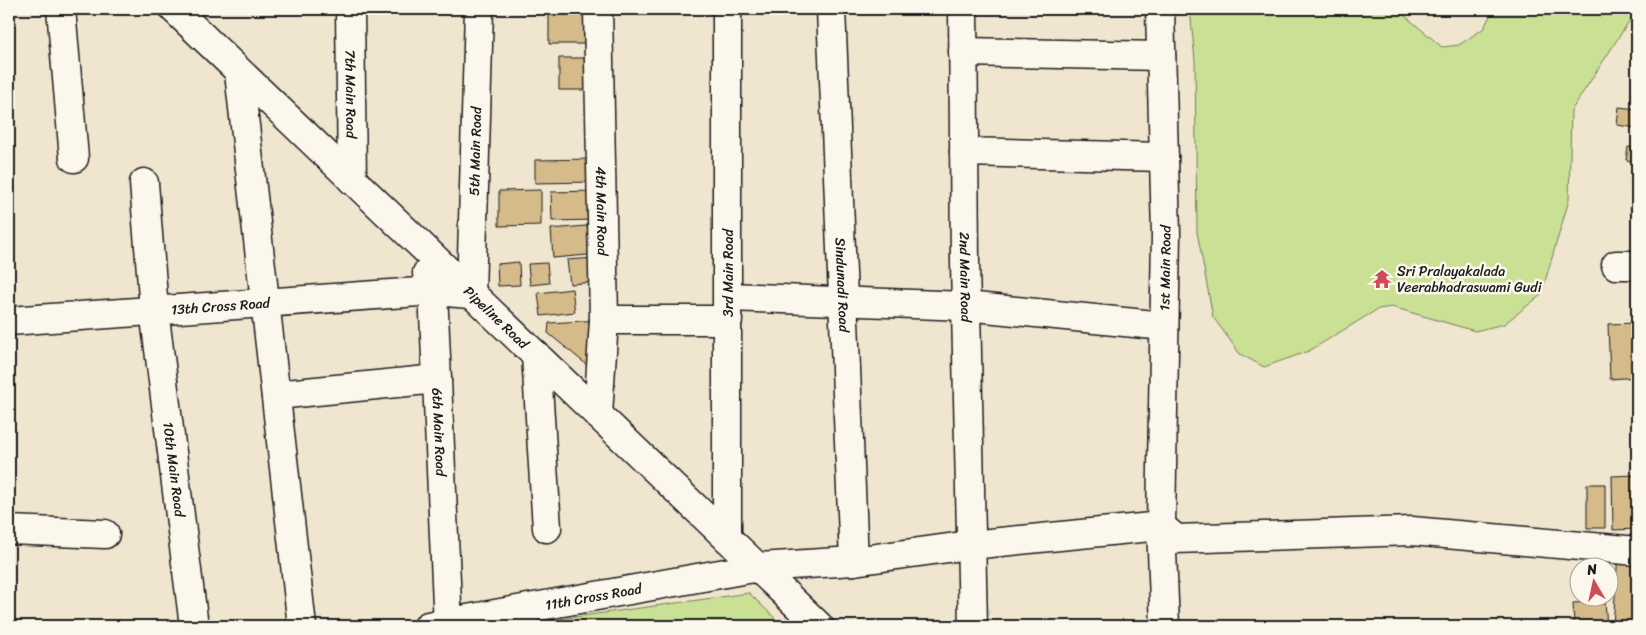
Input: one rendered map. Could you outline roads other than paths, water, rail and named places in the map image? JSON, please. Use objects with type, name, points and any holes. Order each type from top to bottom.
[{"type":"street","points":[[61,9],[74,158]]},
{"type":"street","name":"Pipeline Road","points":[[174,9],[196,19],[239,73],[819,626]]},
{"type":"street","name":"7th Main Road","points":[[350,9],[352,180]]},
{"type":"street","name":"5th Main Road","points":[[471,294],[480,9]]},
{"type":"street","name":"4th Main Road","points":[[598,9],[604,320],[598,415]]},
{"type":"street","name":"3rd Main Road","points":[[727,9],[727,538]]},
{"type":"street","name":"Sindunadi Road","points":[[831,9],[854,561]]},
{"type":"street","name":"2nd Main Road","points":[[963,9],[970,545]]},
{"type":"street","name":"1st Main Road","points":[[1160,9],[1166,234],[1161,526]]},
{"type":"street","points":[[963,52],[1161,56]]},
{"type":"street","points":[[239,73],[302,626]]},
{"type":"street","points":[[964,152],[1164,156]]},
{"type":"street","name":"10th Main Road","points":[[144,183],[154,310],[194,626]]},
{"type":"street","name":"6th Main Road","points":[[418,243],[433,291],[437,379],[441,625]]},
{"type":"street","name":"13th Cross Road","points":[[9,320],[433,291],[471,294]]},
{"type":"street","points":[[604,320],[728,309],[843,302],[966,306],[1164,326]]},
{"type":"street","points":[[536,355],[547,528]]},
{"type":"street","points":[[276,395],[437,379]]},
{"type":"street","points":[[1161,526],[1176,539],[1412,531],[1637,550]]},
{"type":"street","points":[[1161,526],[1165,626]]},
{"type":"street","name":"11th Cross Road","points":[[441,625],[759,567],[854,561],[970,545],[1161,526]]},
{"type":"street","points":[[9,530],[105,534]]},
{"type":"street","points":[[970,545],[973,626]]},
{"type":"place","name":"Sri Pralayakalada Veerabhadraswami Gudi","points":[[1382,279]]}]
